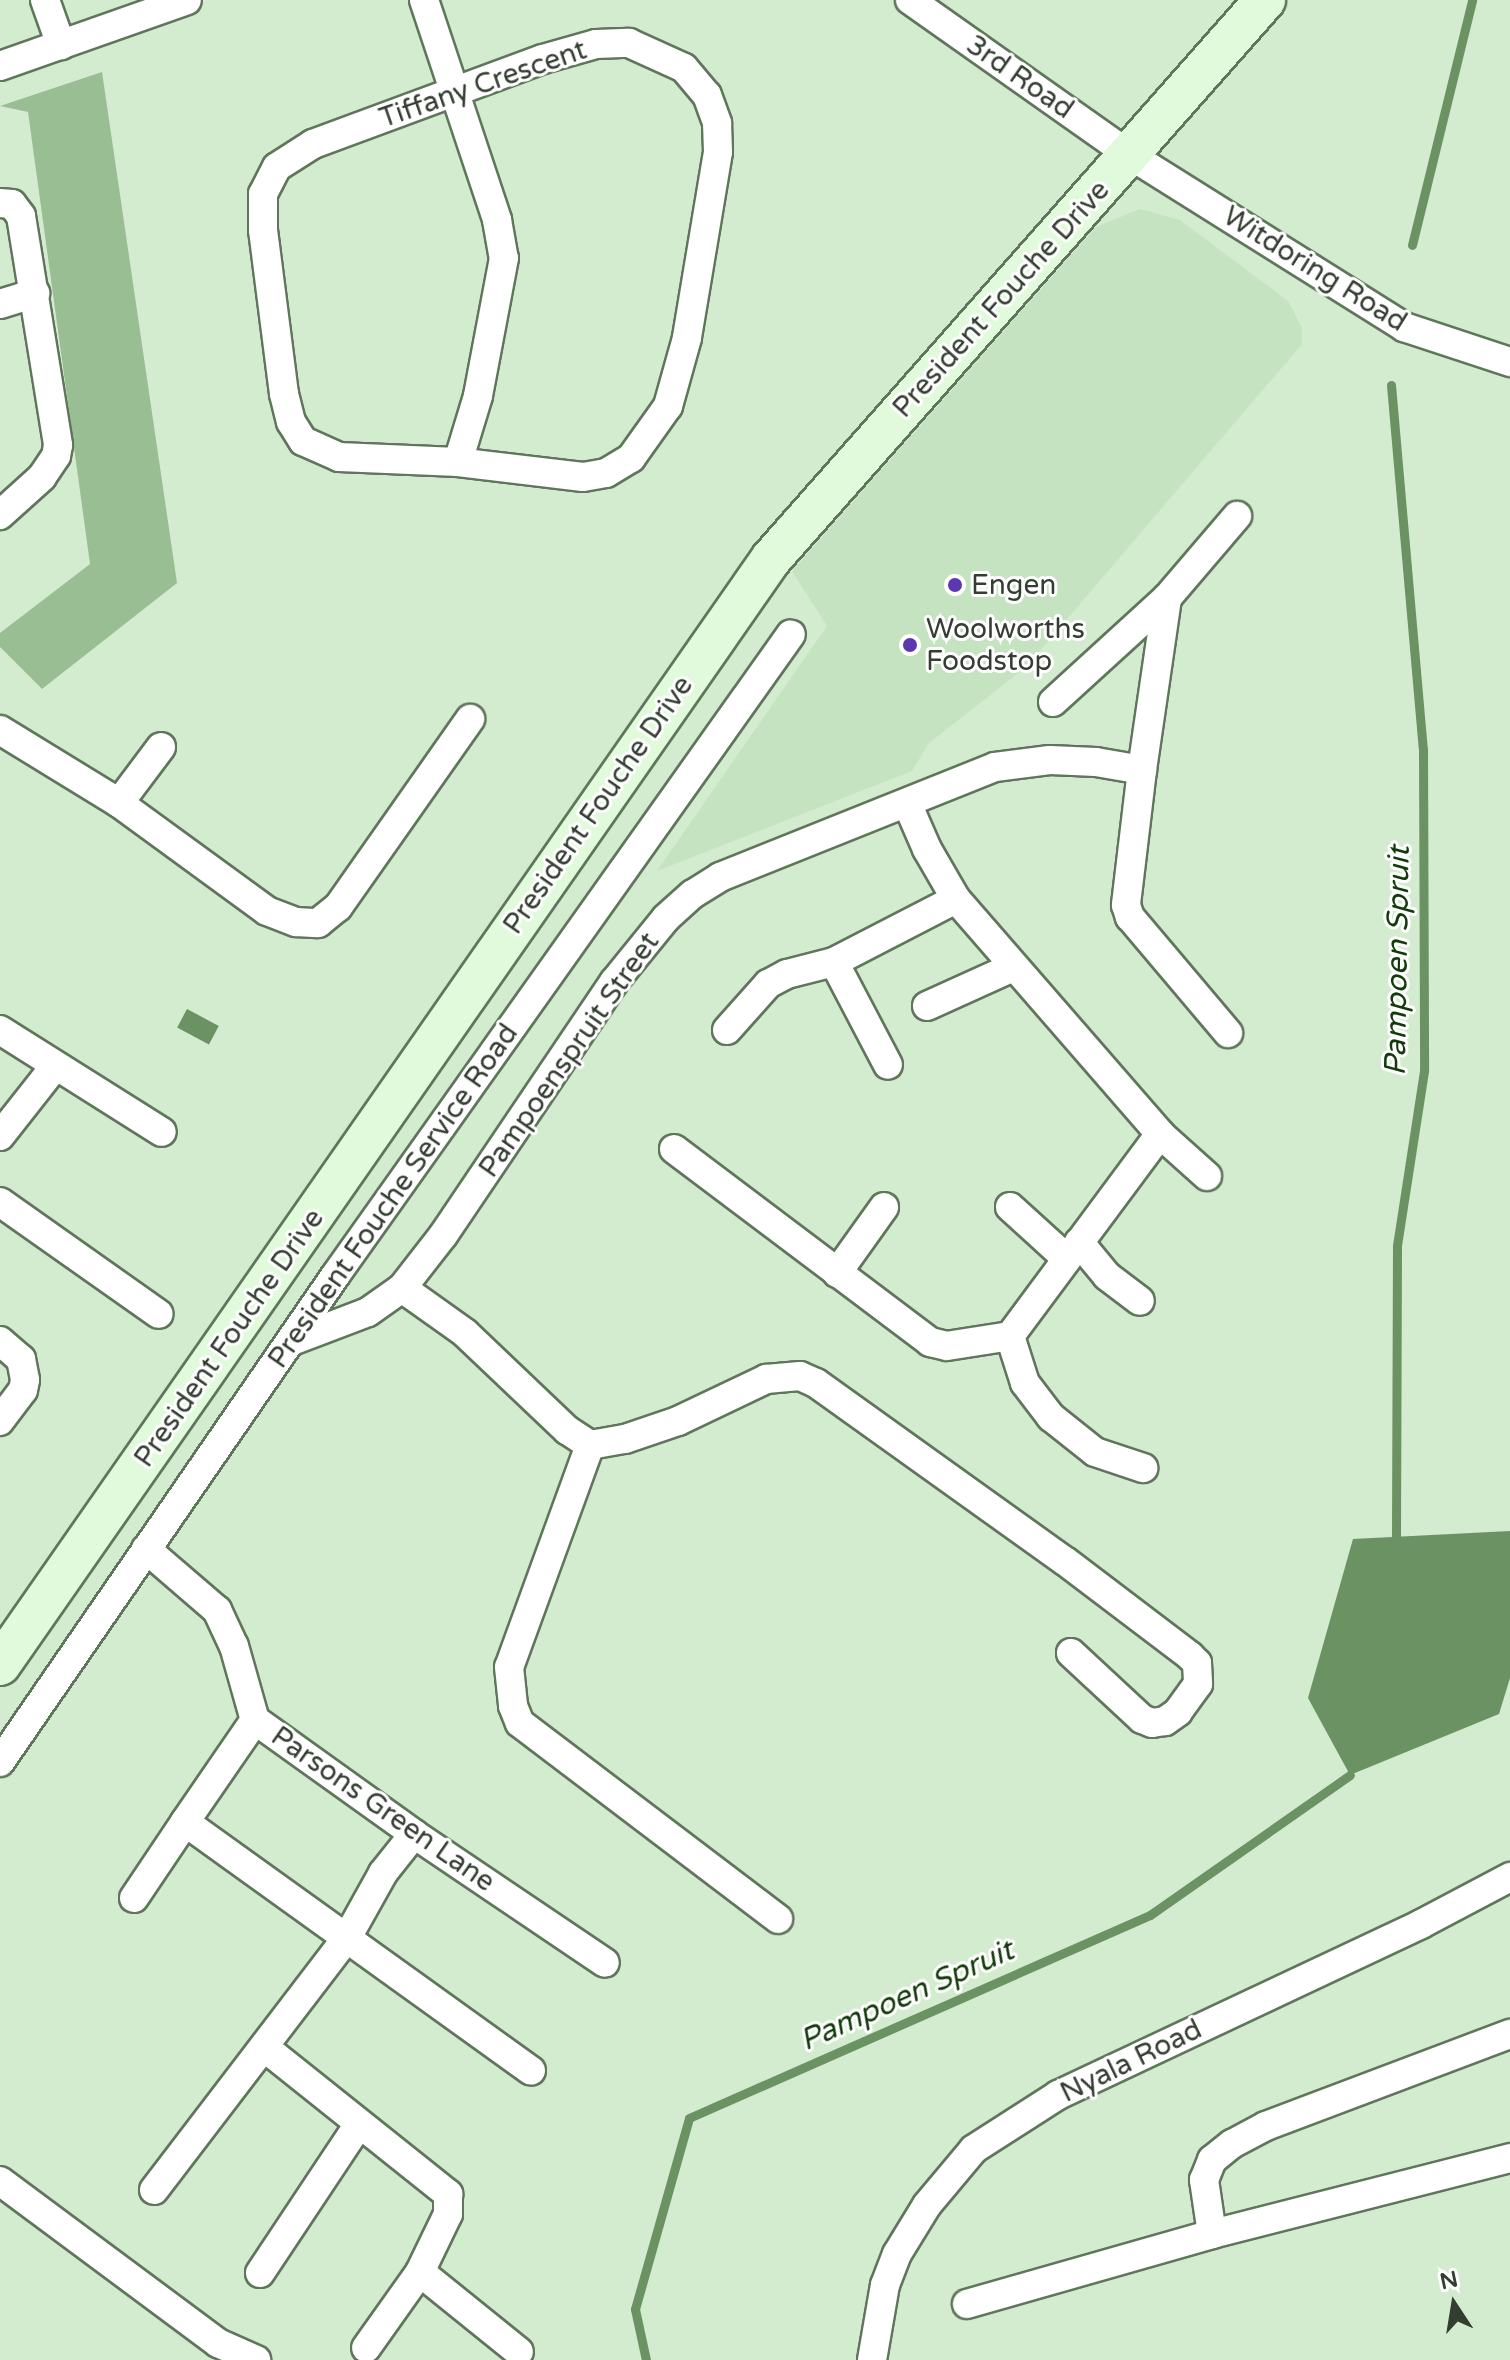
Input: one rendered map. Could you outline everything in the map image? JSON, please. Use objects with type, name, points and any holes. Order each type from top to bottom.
[{"type":"street","points":[[45,0],[61,45]]},
{"type":"street","points":[[0,66],[187,0]]},
{"type":"street","points":[[424,0],[497,220],[504,258],[478,396],[458,462]]},
{"type":"street","name":"3rd Road","points":[[910,0],[1130,155]]},
{"type":"street","name":"President Fouche Drive","points":[[0,1665],[737,605],[834,487],[1265,0]]},
{"type":"street","name":"Tiffany Crescent","points":[[629,43],[684,68],[707,95],[717,123],[718,152],[687,338],[668,406],[631,458],[606,473],[583,477],[458,462],[339,457],[303,441],[296,432],[284,394],[263,230],[263,194],[277,167],[313,144],[596,44],[629,43]]},
{"type":"street","name":"Witdoring Road","points":[[1130,155],[1404,327],[1510,362]]},
{"type":"street","points":[[0,203],[12,204],[21,216],[58,445],[56,456],[42,477],[0,515]]},
{"type":"street","points":[[0,304],[35,293]]},
{"type":"street","points":[[1053,702],[1167,598],[1237,516]]},
{"type":"street","points":[[1167,598],[1126,905],[1130,917],[1228,1033]]},
{"type":"street","name":"President Fouche Service Road","points":[[0,1762],[146,1549],[791,634]]},
{"type":"street","points":[[0,730],[119,803],[267,911],[296,922],[318,923],[338,907],[470,719]]},
{"type":"street","points":[[119,803],[161,747]]},
{"type":"street","name":"Pampoenspruit Street","points":[[292,1341],[368,1312],[402,1288],[444,1234],[614,982],[666,918],[693,894],[720,877],[979,772],[1017,763],[1096,762],[1142,770]]},
{"type":"street","points":[[907,803],[927,849],[956,899],[1160,1134],[1207,1176]]},
{"type":"street","points":[[727,1030],[768,984],[787,974],[834,962],[956,899]]},
{"type":"street","points":[[834,962],[888,1065]]},
{"type":"street","points":[[927,1006],[1013,967]]},
{"type":"street","points":[[0,1030],[162,1132]]},
{"type":"street","points":[[0,1136],[55,1066]]},
{"type":"street","points":[[674,1149],[930,1342],[947,1346],[1010,1336],[1160,1134]]},
{"type":"street","points":[[0,1202],[159,1314]]},
{"type":"street","points":[[837,1273],[884,1207]]},
{"type":"street","points":[[1010,1207],[1140,1301]]},
{"type":"street","points":[[402,1288],[465,1333],[567,1430],[590,1445],[625,1439],[678,1421],[766,1379],[800,1376],[816,1383],[1065,1561],[1190,1656],[1197,1663],[1198,1684],[1178,1712],[1165,1721],[1152,1723],[1142,1719],[1071,1653]]},
{"type":"street","points":[[1010,1336],[1025,1383],[1051,1417],[1095,1452],[1143,1468]]},
{"type":"street","points":[[0,1341],[21,1359],[25,1380],[23,1390],[0,1421]]},
{"type":"street","points":[[590,1445],[509,1667],[513,1706],[520,1723],[778,1919]]},
{"type":"street","name":"Parsons Green Lane","points":[[146,1549],[217,1610],[234,1646],[255,1720],[414,1834],[605,1963]]},
{"type":"street","points":[[134,1898],[255,1720]]},
{"type":"street","points":[[185,1822],[348,1936],[531,2071]]},
{"type":"street","points":[[154,2190],[348,1936],[383,1873],[414,1834]]},
{"type":"street","name":"Nyala Road","points":[[872,2360],[885,2285],[897,2254],[927,2205],[974,2149],[1058,2095],[1421,1924],[1510,1877]]},
{"type":"street","points":[[1212,2234],[1204,2180],[1212,2160],[1232,2144],[1266,2126],[1510,2034]]},
{"type":"street","points":[[264,2047],[448,2194],[448,2214],[420,2272],[366,2348]]},
{"type":"street","points":[[260,2273],[359,2124]]},
{"type":"street","points":[[967,2304],[1212,2234],[1510,2158]]},
{"type":"street","points":[[0,2181],[218,2343],[256,2360]]},
{"type":"street","points":[[420,2272],[519,2352]]},
{"type":"shaded area","points":[[102,72],[177,583],[42,689],[0,647],[0,633],[90,564],[28,112],[0,106]]},
{"type":"shaded area","points":[[1140,209],[1180,220],[1288,301],[1302,328],[1302,344],[1026,667],[929,743],[912,771],[657,871],[827,626],[792,571],[1096,227]]},
{"type":"shaded area","points":[[187,1009],[219,1026],[209,1044],[177,1028]]},
{"type":"shaded area","points":[[1510,1531],[1510,1678],[1499,1714],[1350,1775],[1308,1698],[1353,1539]]},
{"type":"waterway","name":"Pampoen Spruit","points":[[1412,245],[1472,0]]},
{"type":"waterway","name":"Pampoen Spruit","points":[[1391,385],[1423,749],[1424,1071],[1397,1246],[1396,1537]]},
{"type":"waterway","name":"Pampoen Spruit","points":[[646,2360],[635,2309],[689,2118],[1150,1915],[1350,1775]]},
{"type":"place","name":"Engen","points":[[955,585]]},
{"type":"place","name":"Woolworths Foodstop","points":[[910,645]]}]
